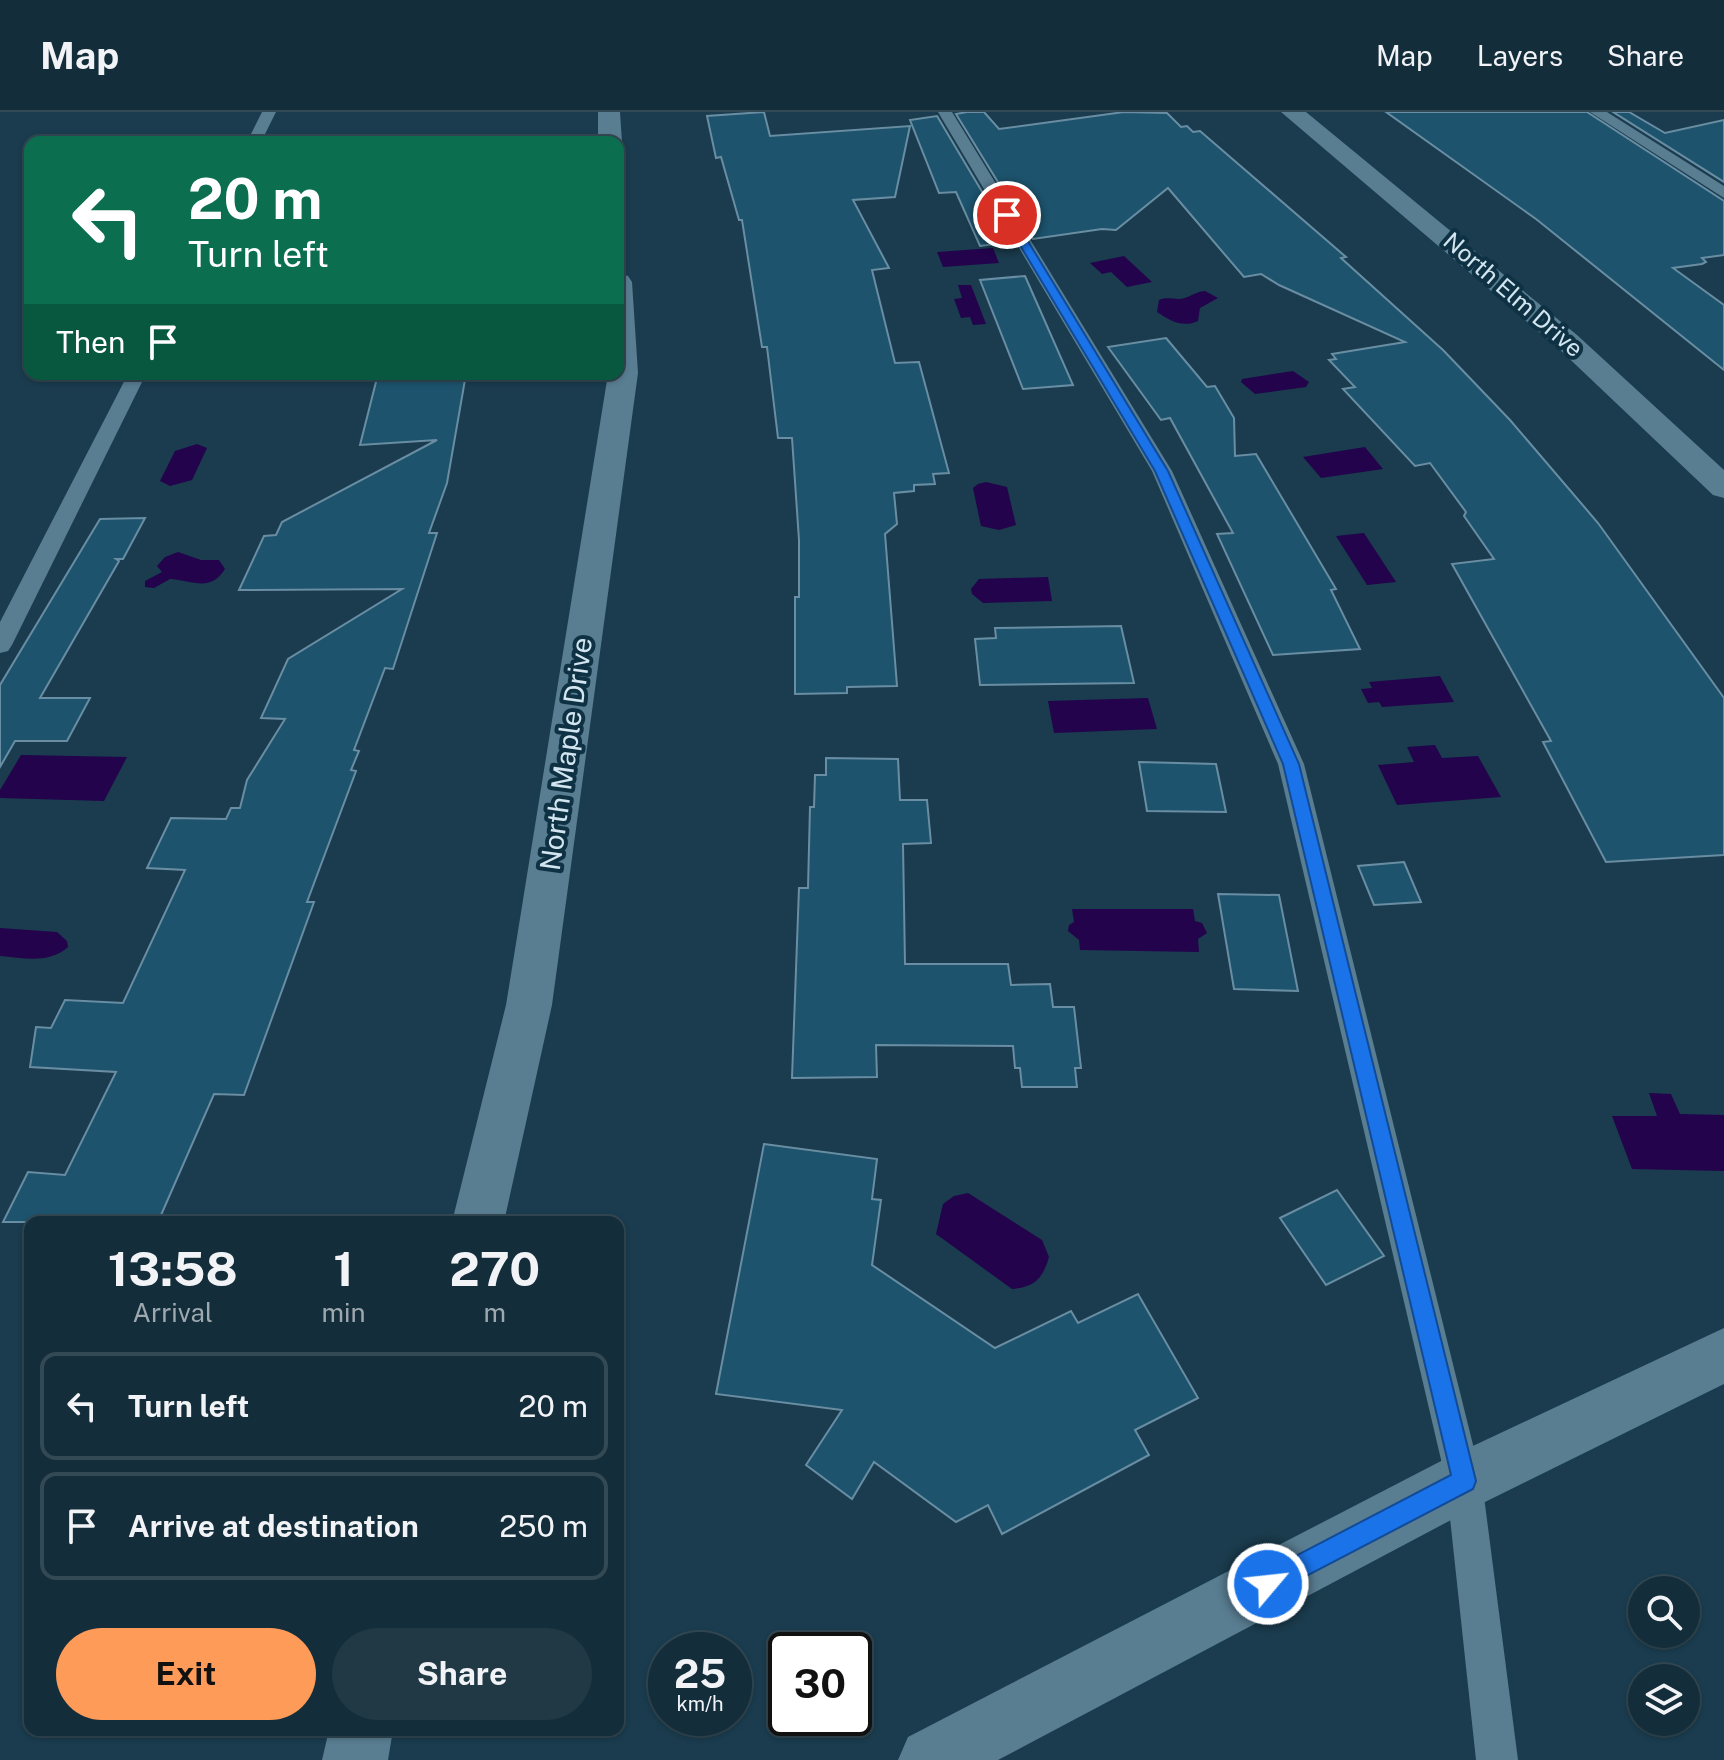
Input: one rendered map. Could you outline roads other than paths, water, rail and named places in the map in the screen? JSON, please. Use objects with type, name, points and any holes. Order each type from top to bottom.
[{"type":"street","points":[[609,112],[610,136]]},
{"type":"street","name":"North Elm Drive","points":[[1292,112],[1496,278],[1608,377],[1724,488]]},
{"type":"street","name":"North Maple Drive","points":[[479,1216],[529,1005],[622,380]]},
{"type":"street","points":[[931,1760],[1464,1481],[1724,1355]]},
{"type":"street","points":[[355,1760],[360,1736]]},
{"type":"lane","points":[[257,136],[269,112]]},
{"type":"lane","points":[[945,112],[1162,471],[1291,764],[1464,1481],[1497,1760]]},
{"type":"lane","points":[[1597,112],[1724,193]]},
{"type":"lane","points":[[0,645],[134,380]]}]
